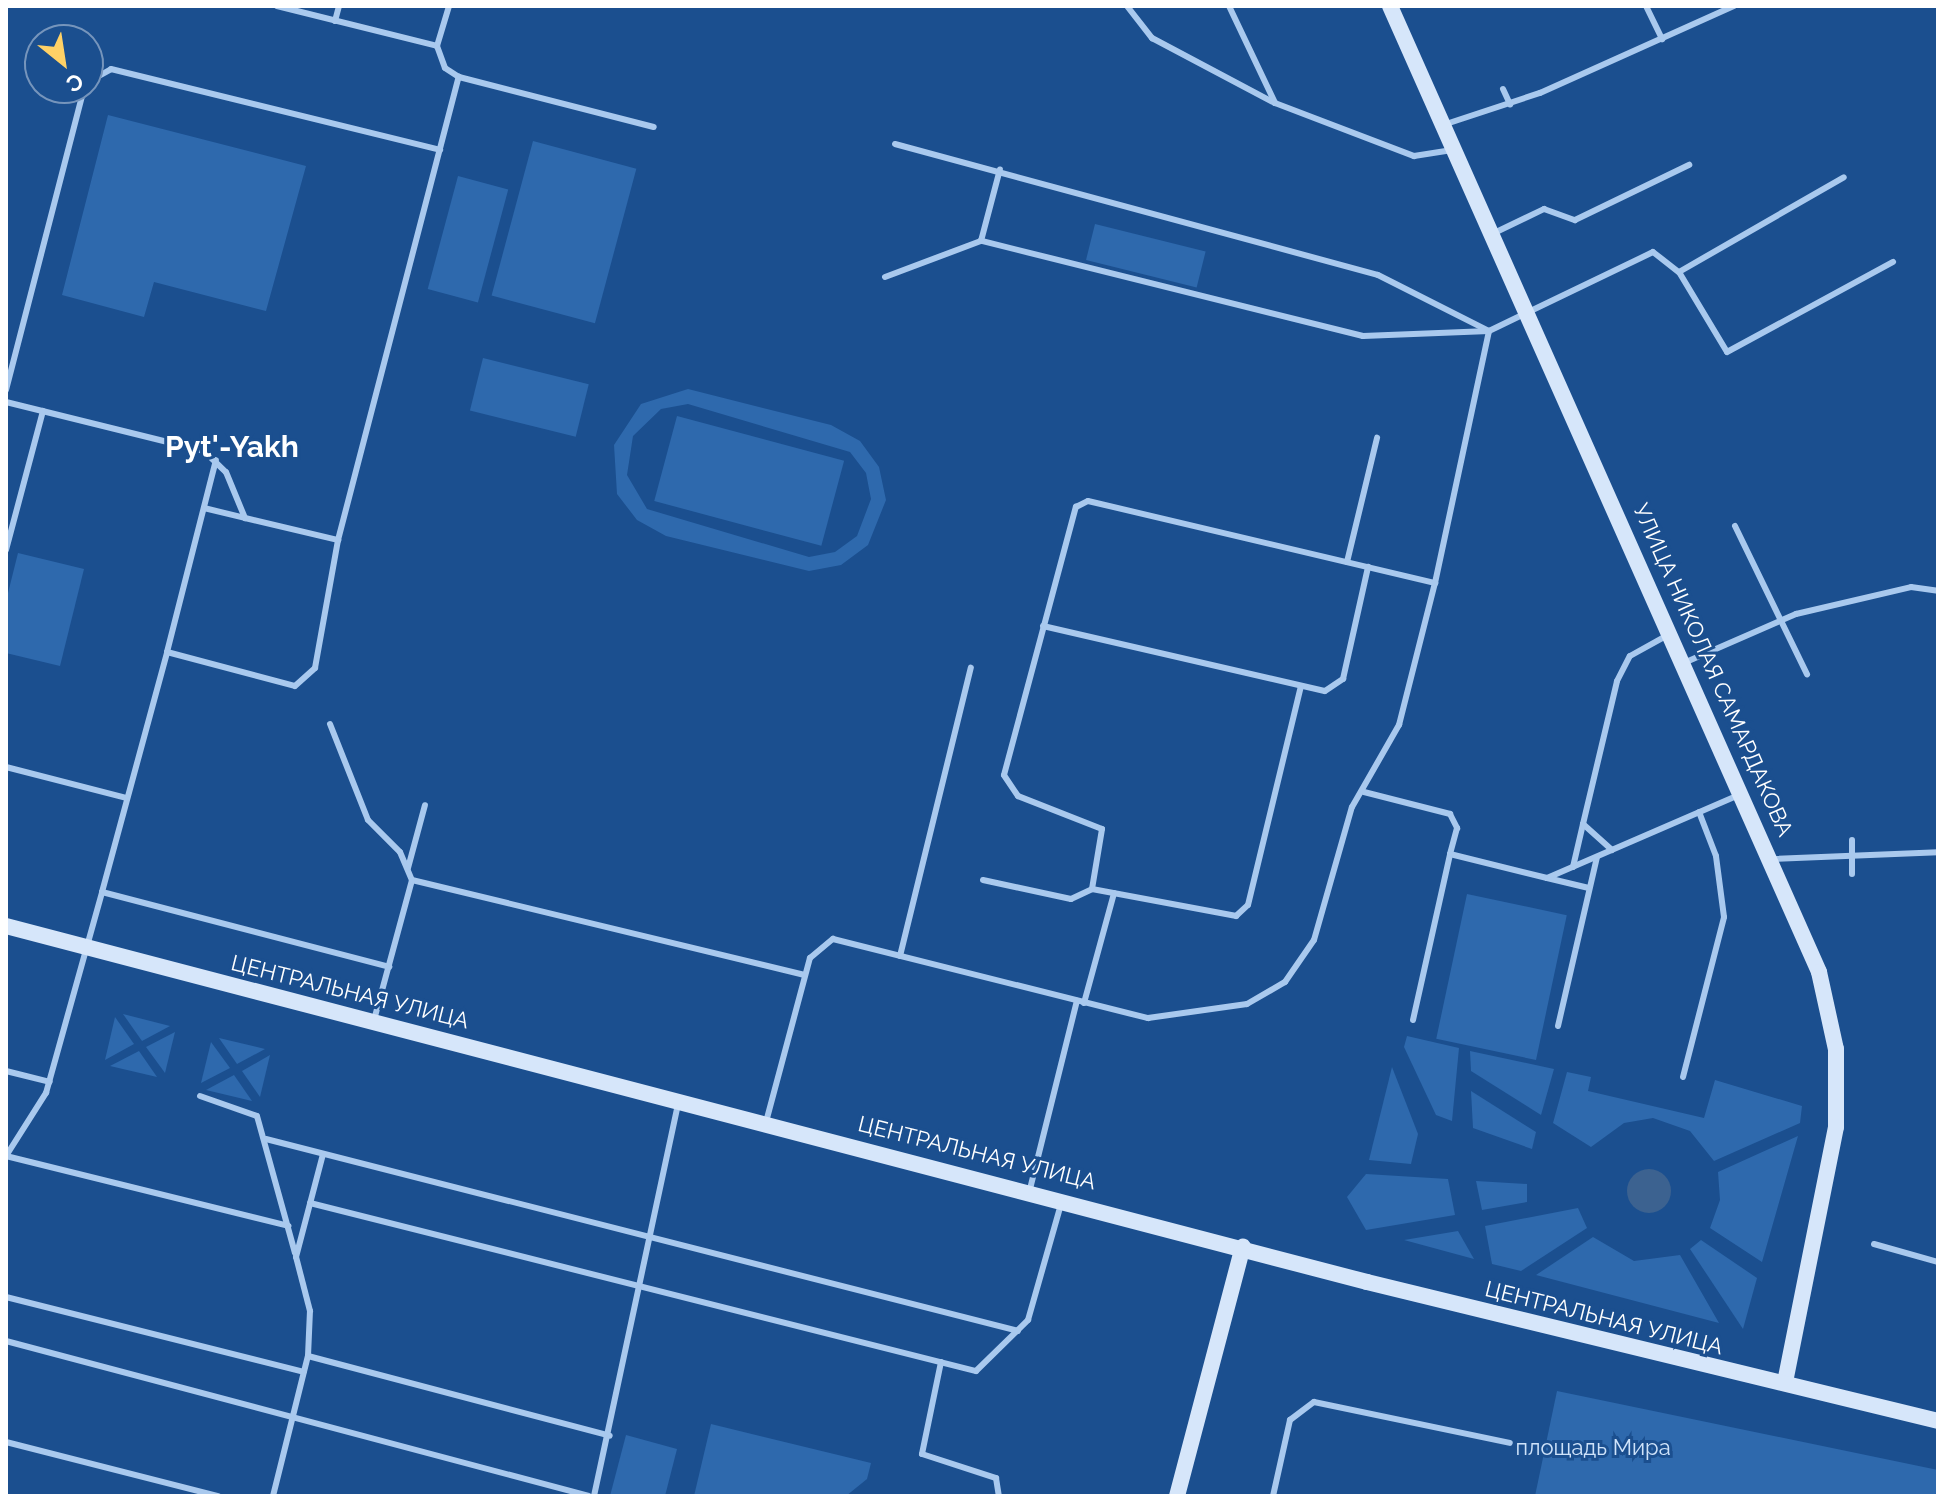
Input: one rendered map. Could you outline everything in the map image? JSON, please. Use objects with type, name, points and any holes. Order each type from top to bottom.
[{"type":"main road","name":"УЛИЦА НИКОЛАЯ САМАРДАКОВА","points":[[1390,6],[1774,859],[1830,1011],[1838,1088],[1827,1199],[1785,1383]]},
{"type":"main road","name":"ЦЕНТРАЛЬНАЯ УЛИЦА","points":[[6,926],[1030,1189],[1243,1247],[1938,1421]]},
{"type":"main road","points":[[1177,1496],[1243,1247]]},
{"type":"lane","points":[[277,6],[437,46]]},
{"type":"lane","points":[[335,21],[339,6]]},
{"type":"lane","points":[[449,6],[437,46],[445,68],[459,77],[654,127]]},
{"type":"lane","points":[[1127,6],[1152,38],[1275,103],[1414,156],[1455,148]]},
{"type":"lane","points":[[1229,6],[1275,103]]},
{"type":"lane","points":[[1646,6],[1662,39]]},
{"type":"lane","points":[[1444,125],[1510,104],[1731,7]]},
{"type":"lane","points":[[104,73],[111,69],[440,150]]},
{"type":"lane","points":[[167,652],[303,684],[315,668],[338,540],[459,77]]},
{"type":"lane","points":[[1503,89],[1510,104]]},
{"type":"lane","points":[[6,390],[80,104]]},
{"type":"lane","points":[[895,144],[1000,169],[1127,211],[1378,275],[1489,331]]},
{"type":"lane","points":[[1492,234],[1544,209],[1575,220],[1689,165]]},
{"type":"lane","points":[[981,241],[1000,169]]},
{"type":"lane","points":[[1679,272],[1844,177]]},
{"type":"lane","points":[[885,277],[981,241],[1363,336],[1489,331],[1653,252],[1679,272],[1727,352],[1893,262]]},
{"type":"lane","points":[[766,1122],[804,975],[816,950],[833,939],[1081,1002],[1169,1017],[1247,1004],[1285,982],[1322,923],[1352,807],[1364,792],[1399,725],[1435,583],[1489,331]]},
{"type":"lane","points":[[6,402],[216,460],[245,518]]},
{"type":"lane","points":[[6,550],[43,411]]},
{"type":"lane","points":[[1347,562],[1377,438]]},
{"type":"lane","points":[[216,460],[50,1082],[6,1156],[288,1226]]},
{"type":"lane","points":[[1092,889],[1102,829],[1018,796],[1006,784],[1069,518],[1082,502],[1435,583]]},
{"type":"lane","points":[[204,508],[338,540]]},
{"type":"lane","points":[[1735,526],[1807,674]]},
{"type":"lane","points":[[1043,626],[1325,691],[1340,685],[1368,567]]},
{"type":"lane","points":[[1686,662],[1781,621],[1911,587],[1938,591]]},
{"type":"lane","points":[[1573,867],[1621,670],[1639,647],[1673,633]]},
{"type":"lane","points":[[900,956],[971,668]]},
{"type":"lane","points":[[983,880],[1071,899],[1092,889],[1219,918],[1248,905],[1301,686]]},
{"type":"lane","points":[[330,724],[368,820],[407,868],[412,880],[374,1021]]},
{"type":"lane","points":[[6,767],[127,798]]},
{"type":"lane","points":[[1364,792],[1450,814],[1457,828],[1413,1020]]},
{"type":"lane","points":[[1547,878],[1745,793]]},
{"type":"lane","points":[[407,868],[425,805]]},
{"type":"lane","points":[[1683,1077],[1724,917],[1716,856],[1699,812]]},
{"type":"lane","points":[[1583,824],[1612,850]]},
{"type":"lane","points":[[1852,840],[1852,874]]},
{"type":"lane","points":[[1774,859],[1852,851],[1938,852]]},
{"type":"lane","points":[[1450,854],[1589,888]]},
{"type":"lane","points":[[1558,1026],[1597,857]]},
{"type":"lane","points":[[412,880],[804,975]]},
{"type":"lane","points":[[102,892],[389,967]]},
{"type":"lane","points":[[1030,1189],[1114,893]]},
{"type":"lane","points":[[6,1071],[50,1082]]},
{"type":"lane","points":[[200,1096],[252,1111],[266,1139],[310,1311],[308,1356],[273,1496]]},
{"type":"lane","points":[[6,1341],[591,1496],[610,1436],[648,1236],[680,1100]]},
{"type":"lane","points":[[266,1139],[1018,1331]]},
{"type":"lane","points":[[296,1257],[323,1154]]},
{"type":"lane","points":[[310,1203],[976,1371],[1018,1331],[1032,1310],[1062,1198]]},
{"type":"lane","points":[[1874,1244],[1938,1262]]},
{"type":"lane","points":[[6,1297],[304,1372]]},
{"type":"lane","points":[[308,1356],[610,1436]]},
{"type":"lane","points":[[941,1362],[922,1454],[996,1478],[999,1496]]},
{"type":"lane","points":[[1273,1496],[1290,1420],[1314,1402],[1510,1443]]},
{"type":"lane","points":[[6,1442],[218,1496]]},
{"type":"green space","points":[[108,115],[306,166],[266,311],[154,282],[144,317],[62,295]]},
{"type":"green space","points":[[533,141],[636,169],[595,323],[492,296]]},
{"type":"green space","points":[[458,176],[508,189],[478,302],[428,289]]},
{"type":"green space","points":[[1095,224],[1206,252],[1197,287],[1086,260]]},
{"type":"green space","points":[[483,358],[589,384],[576,437],[470,410]]},
{"type":"green space","points":[[688,389],[831,425],[860,441],[879,467],[886,500],[868,545],[841,565],[809,571],[666,536],[637,520],[617,494],[614,445],[641,404]],"holes":[[[688,404],[850,452],[866,473],[871,499],[857,536],[835,552],[809,557],[647,509],[627,475],[633,436],[661,409]]]},
{"type":"green space","points":[[677,416],[844,461],[821,546],[654,501]]},
{"type":"green space","points":[[18,553],[84,569],[60,666],[6,653],[6,601]]},
{"type":"green space","points":[[1467,894],[1567,915],[1536,1060],[1436,1039]]},
{"type":"green space","points":[[123,1014],[170,1026],[142,1041]]},
{"type":"green space","points":[[115,1017],[134,1044],[105,1060]]},
{"type":"green space","points":[[175,1032],[165,1073],[146,1047]]},
{"type":"green space","points":[[1407,1036],[1459,1048],[1452,1121],[1436,1115],[1404,1047]]},
{"type":"green space","points":[[219,1038],[265,1049],[237,1064]]},
{"type":"green space","points":[[211,1042],[230,1068],[201,1083]]},
{"type":"green space","points":[[139,1051],[157,1077],[110,1066]]},
{"type":"green space","points":[[1470,1051],[1554,1069],[1541,1115],[1471,1071]]},
{"type":"green space","points":[[270,1055],[260,1097],[242,1071]]},
{"type":"green space","points":[[1392,1067],[1418,1134],[1411,1164],[1369,1160]]},
{"type":"green space","points":[[1567,1072],[1591,1077],[1588,1091],[1704,1118],[1715,1080],[1802,1106],[1800,1123],[1714,1161],[1690,1131],[1653,1118],[1624,1123],[1591,1147],[1553,1123]]},
{"type":"green space","points":[[234,1075],[252,1101],[206,1090]]},
{"type":"green space","points":[[1471,1091],[1536,1132],[1532,1149],[1473,1128]]},
{"type":"green space","points":[[1798,1136],[1762,1262],[1710,1228],[1720,1200],[1718,1172]]},
{"type":"green space","points":[[1366,1174],[1448,1179],[1455,1215],[1366,1230],[1347,1197]]},
{"type":"green space","points":[[1476,1181],[1527,1184],[1527,1202],[1482,1210]]},
{"type":"green space","points":[[1578,1208],[1587,1228],[1521,1271],[1492,1264],[1485,1226]]},
{"type":"green space","points":[[1458,1231],[1474,1259],[1404,1240]]},
{"type":"green space","points":[[1593,1237],[1634,1261],[1680,1255],[1719,1323],[1536,1275]]},
{"type":"green space","points":[[1701,1240],[1757,1278],[1743,1329],[1690,1249]]},
{"type":"green space","name":"площадь Мира","points":[[1557,1391],[1938,1470],[1938,1496],[1535,1496]]},
{"type":"green space","points":[[711,1424],[871,1463],[867,1479],[846,1496],[694,1496]]},
{"type":"green space","points":[[626,1435],[677,1449],[665,1496],[610,1496]]},
{"type":"shaded area","points":[[1649,1169],[1664,1176],[1671,1191],[1664,1206],[1649,1213],[1634,1206],[1627,1191],[1634,1176]]},
{"type":"district","name":"Pyt'-Yakh","points":[[232,447]]}]
